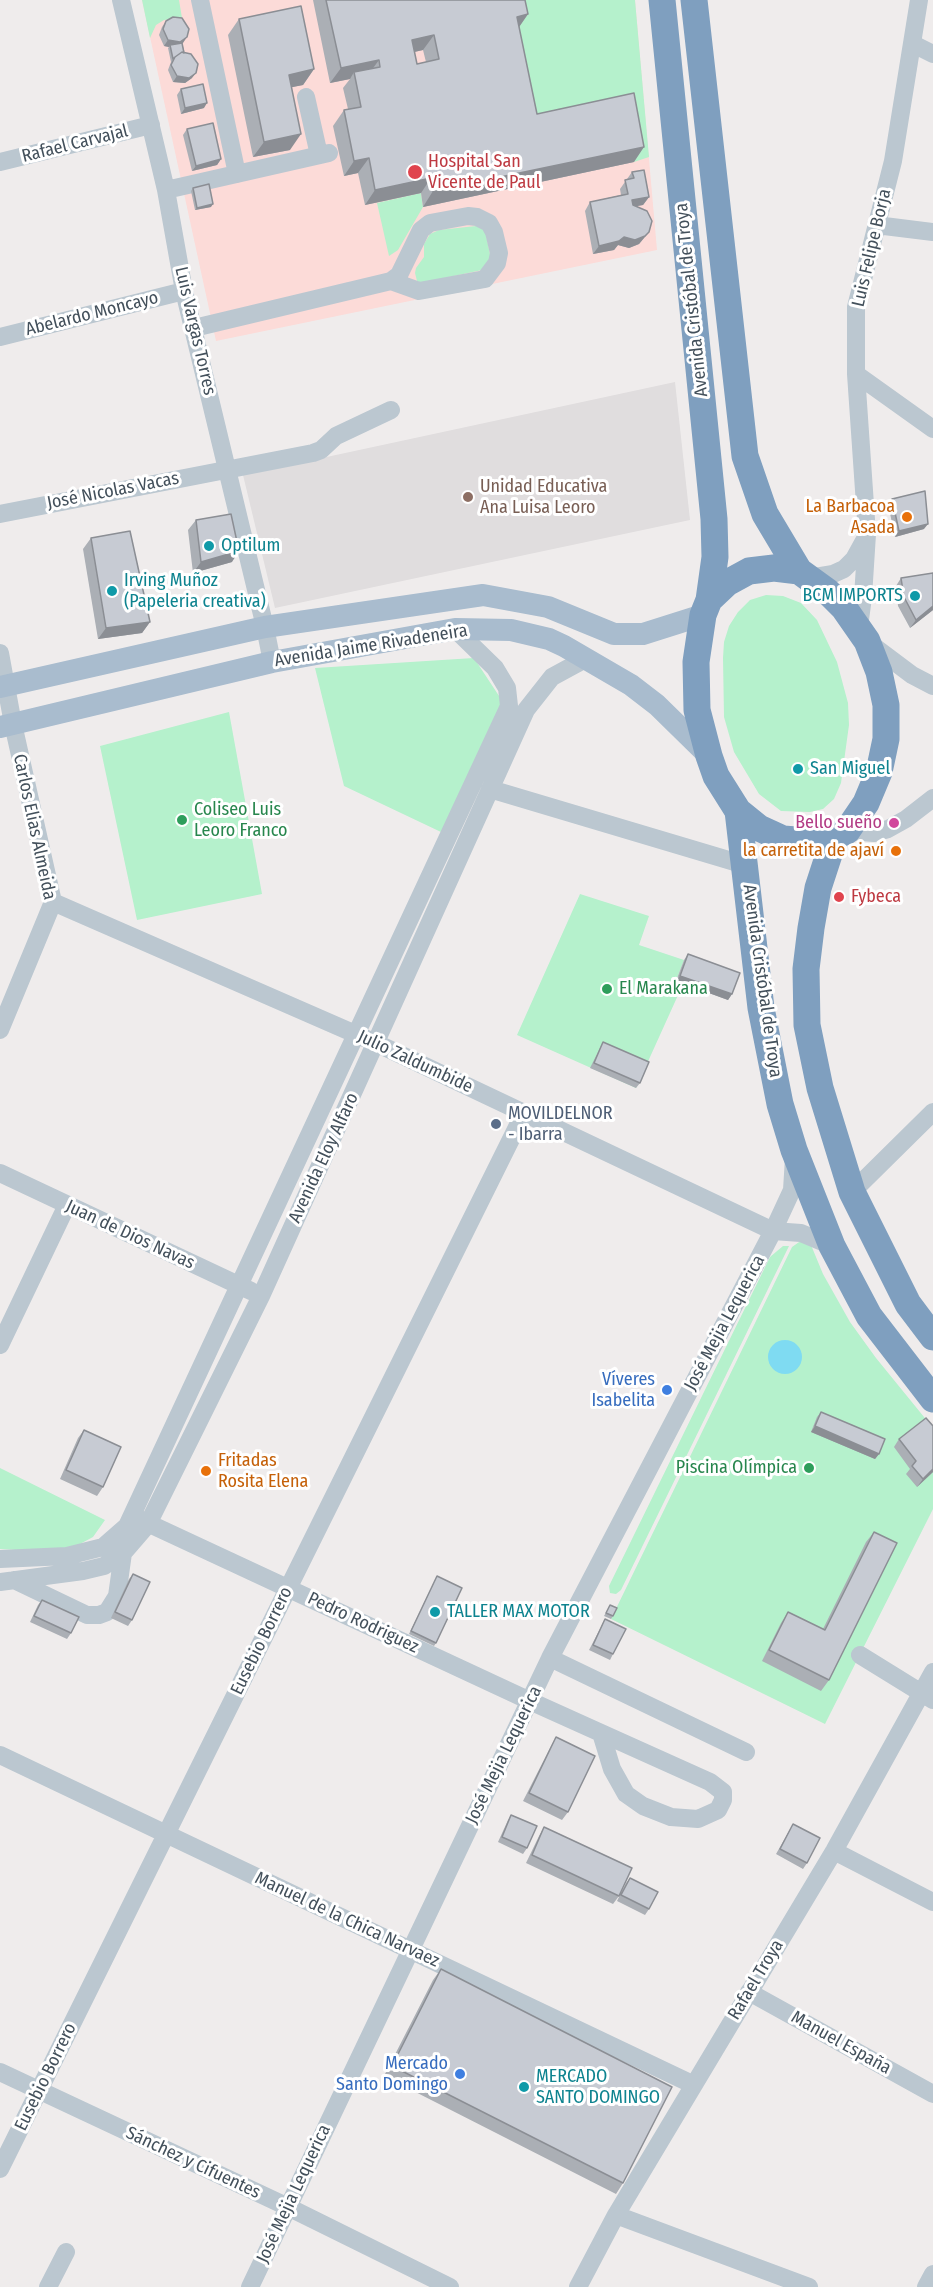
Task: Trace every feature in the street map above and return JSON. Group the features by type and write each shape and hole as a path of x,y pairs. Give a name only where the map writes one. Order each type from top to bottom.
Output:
{"highway":[{"name":"Avenida Cristóbal de Troya","path":"662,0 714,519 715,556 696,662 697,710 709,756 726,794 738,811 761,1008 780,1104 794,1150 832,1246 869,1316 933,1399"},
{"name":"Avenida Cristóbal de Troya","path":"694,0 745,456 765,514 804,574"},
{"path":"706,608 727,582 749,572 774,568 804,574 828,592 863,634 879,672 886,705 886,739 879,772 866,803 841,834 818,888 806,969 807,1024 820,1088 852,1192 908,1304 933,1337"},
{"path":"738,811 759,828 783,839 810,841 841,834"}],"main road":[{"name":"Avenida Jaime Rivadeneira","path":"3,687 266,627 483,595 548,607 614,634 643,634 706,608"},
{"name":"Avenida Jaime Rivadeneira","path":"6,725 272,662 455,629 511,630 549,639 587,658 631,685 657,705 709,756"}],"street":[{"name":"Luis Vargas Torres","path":"122,0 166,190 184,291 266,627 272,662"},
{"path":"202,0 237,174"},
{"name":"Luis Felipe Borja","path":"863,634 867,534 856,374 856,307 893,161 919,0"},
{"path":"913,44 933,54"},
{"path":"166,190 324,154 306,97"},
{"name":"Rafael Carvajal","path":"0,162 151,125"},
{"path":"194,328 391,281 399,275 421,230 430,223 468,216 477,217 489,223 494,232 499,253 492,272 485,279 419,291 391,281"},
{"path":"876,225 933,232"},
{"name":"Abelardo Moncayo","path":"0,337 184,291"},
{"path":"856,374 933,429"},
{"name":"José Nicolas Vacas","path":"0,514 313,453 321,450 336,436 391,410"},
{"path":"804,574 833,574 844,568 854,560 867,534"},
{"name":"Avenida Eloy Alfaro","path":"0,1559 67,1556 103,1547 127,1526 132,1516 509,706 507,688 495,668 455,629"},
{"path":"863,634 912,675 933,686"},
{"name":"Carlos Elias Almeida","path":"0,652 6,725 53,902 0,1030"},
{"name":"Avenida Eloy Alfaro","path":"7,1581 104,1566 123,1553 148,1524 261,1296 526,710 552,677 587,658"},
{"path":"490,789 745,865"},
{"path":"841,834 874,833 888,829 906,819 933,798"},
{"name":"Julio Zaldumbide","path":"53,902 376,1043 773,1231"},
{"path":"852,1192 933,1112"},
{"name":"Eusebio Borrero","path":"0,2169 524,1113"},
{"name":"José Mejia Lequerica","path":"250,2287 550,1658 773,1231 792,1190 794,1150"},
{"name":"Juan de Dios Navas","path":"0,1173 261,1296"},
{"path":"0,1345 67,1205"},
{"path":"773,1231 801,1233 832,1246"},
{"name":"Pedro Rodriguez","path":"132,1516 710,1782 723,1792 723,1800 718,1810 698,1819 671,1817 643,1806 626,1794 612,1769 601,1733"},
{"path":"7,1581 87,1615 99,1615 107,1611 117,1596 123,1553"},
{"path":"860,1655 927,1696"},
{"path":"550,1658 746,1752"},
{"name":"Rafael Troya","path":"578,2287 616,2215 927,1696 933,1672"},
{"name":"Manuel de la Chica Narvaez","path":"0,1755 410,1950 538,2018 694,2085"},
{"path":"834,1851 933,1902"},
{"name":"Manuel España","path":"749,1992 933,2094"},
{"name":"Sánchez y Cifuentes","path":"0,2072 288,2207 450,2287"},
{"path":"616,2215 809,2287"},
{"path":"48,2287 66,2252"},
{"path":"926,2287 933,2274"}],"shaded area":[{"name":"Hospital San Vicente de Paul","path":"142,0 635,0 657,250 216,341"},
{"name":"Unidad Educativa Ana Luisa Leoro","path":"675,382 690,520 275,608 243,475"}],"green space":[{"path":"142,0 179,0 183,24 172,19 164,20 156,25 150,38"},
{"path":"512,0 635,0 649,157 634,162 623,109 526,129"},
{"path":"421,193 423,207 398,250 389,256 377,203"},
{"path":"476,226 485,230 490,254 490,260 482,270 421,283 417,281 416,268 424,257 424,244 430,234 439,230"},
{"path":"766,595 783,596 801,603 817,620 837,662 848,703 849,725 841,783 834,799 823,809 810,812 781,811 759,794 734,752 724,717 723,658 724,642 729,626 750,600"},
{"path":"474,658 505,705 441,832 344,786 315,668"},
{"name":"Coliseo Luis Leoro Franco","path":"229,712 262,894 137,920 100,746"},
{"name":"El Marakana","path":"580,894 649,916 639,945 684,960 674,986 679,993 636,1088 517,1035"},
{"name":"Piscina Olímpica","path":"802,1240 811,1245 823,1274 850,1322 933,1428 933,1509 825,1724 611,1619 792,1247"},
{"path":"783,1246 789,1246 621,1590 616,1594 610,1593 609,1586 770,1257"},
{"path":"0,1468 105,1520 93,1537 78,1545 53,1552 0,1549"}],"water":[{"path":"785,1340 797,1345 802,1357 797,1369 785,1374 773,1369 768,1357 773,1345"}],"building":[{"path":"326,0 525,0 528,14 517,17 537,114 634,93 644,147 433,191 431,178 375,190 369,158 354,161 344,110 361,107 354,72 380,67 379,60 341,68","holes":["434,35 439,59 417,64 412,40"]},
{"path":"301,6 314,69 289,75 301,134 264,142 239,19"},
{"path":"173,17 182,18 189,29 187,37 180,42 168,40 163,29 166,21"},
{"path":"182,43 184,53 182,52 173,59 170,45"},
{"path":"182,52 191,54 198,64 196,73 189,78 177,76 171,65 175,57"},
{"path":"203,84 207,103 185,108 181,89"},
{"path":"213,123 221,159 196,166 187,129"},
{"path":"644,170 649,197 632,200 633,205 647,211 652,221 649,232 635,240 624,237 619,241 599,246 590,202 628,194 625,180 634,178 632,172"},
{"path":"209,184 213,204 197,208 193,188"},
{"name":"La Barbacoa Asada","path":"925,491 928,524 899,531 892,499"},
{"path":"231,514 239,551 201,562 196,520"},
{"name":"Irving Muñoz (Papeleria creativa)","path":"130,531 150,622 106,628 91,538"},
{"name":"BCM IMPORTS","path":"933,573 933,606 916,620 904,597 901,578"},
{"path":"688,954 740,973 732,994 680,976"},
{"path":"603,1042 649,1062 640,1083 594,1063"},
{"path":"821,1412 885,1439 879,1454 815,1426"},
{"path":"926,1418 933,1426 933,1469 923,1479 912,1466 916,1461 899,1439"},
{"path":"84,1430 121,1447 103,1487 66,1470"},
{"path":"874,1532 897,1543 829,1680 769,1650 788,1612 825,1630"},
{"path":"133,1574 150,1582 132,1620 115,1612"},
{"name":"TALLER MAX MOTOR","path":"437,1576 462,1588 436,1643 411,1631"},
{"path":"42,1600 79,1617 71,1633 34,1616"},
{"path":"610,1605 617,1608 613,1616 606,1613"},
{"path":"605,1619 626,1629 613,1654 593,1645"},
{"path":"556,1737 595,1756 568,1812 529,1793"},
{"path":"511,1815 537,1826 527,1848 502,1837"},
{"path":"793,1824 820,1838 807,1863 780,1849"},
{"path":"544,1827 632,1868 619,1896 532,1855"},
{"path":"630,1878 658,1892 649,1909 621,1895"},
{"name":"MERCADO SANTO DOMINGO","path":"441,1969 672,2087 623,2183 392,2066"}],"place":[{"name":"Hospital San Vicente de Paul","path":"415,172"},
{"name":"Unidad Educativa Ana Luisa Leoro","path":"468,497"},
{"name":"La Barbacoa Asada","path":"907,517"},
{"name":"Optilum","path":"209,546"},
{"name":"Irving Muñoz (Papeleria creativa)","path":"112,591"},
{"name":"BCM IMPORTS","path":"915,596"},
{"name":"San Miguel","path":"798,769"},
{"name":"Coliseo Luis Leoro Franco","path":"182,820"},
{"name":"Bello sueño","path":"894,823"},
{"name":"la carretita de ajaví","path":"896,851"},
{"name":"Fybeca","path":"839,897"},
{"name":"El Marakana","path":"607,989"},
{"name":"MOVILDELNOR - Ibarra","path":"496,1124"},
{"name":"Víveres Isabelita","path":"667,1390"},
{"name":"Piscina Olímpica","path":"809,1468"},
{"name":"Fritadas Rosita Elena","path":"206,1471"},
{"name":"TALLER MAX MOTOR","path":"435,1612"},
{"name":"Mercado Santo Domingo","path":"460,2074"},
{"name":"MERCADO SANTO DOMINGO","path":"524,2087"}]}
